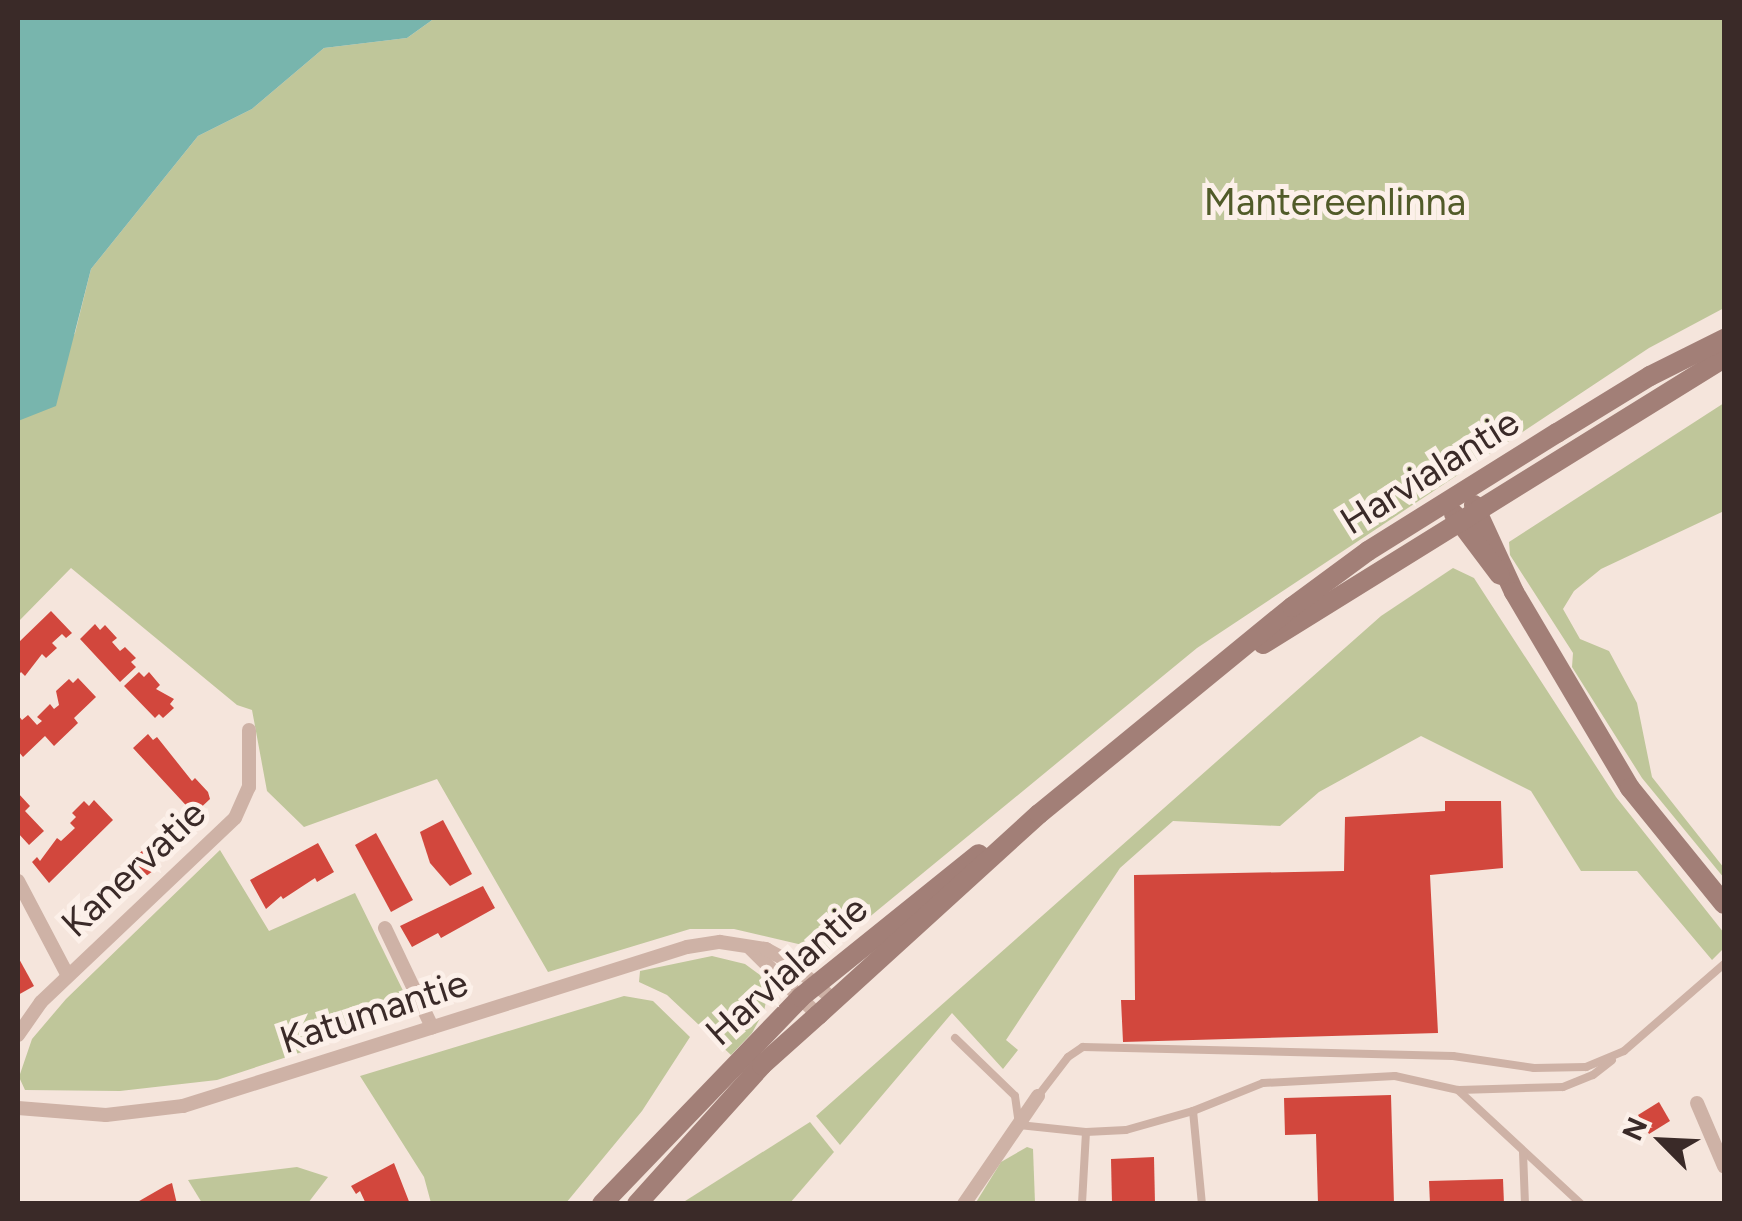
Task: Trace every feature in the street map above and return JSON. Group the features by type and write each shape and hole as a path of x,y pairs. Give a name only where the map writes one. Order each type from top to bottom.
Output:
{"main road":[{"name":"Harvialantie","path":"637,1204 762,1066 1040,814 1292,606 1368,551 1650,376 1724,339"},
{"name":"Harvialantie","path":"1190,691 1724,358"},
{"path":"1456,497 1479,513 1514,592 1630,788 1724,904"},
{"path":"1456,497 1459,524 1514,592"},
{"name":"Harvialantie","path":"602,1204 809,991 960,867 1040,814"}],"street":[{"name":"Kanervatie","path":"18,1035 26,1019 68,976 235,818 249,787 249,730"},
{"path":"18,881 68,976"},
{"path":"385,928 432,1027"},
{"name":"Katumantie","path":"18,1108 106,1114 182,1106 687,946 720,942 745,945 788,961 827,1008"},
{"name":"Katumantie","path":"809,991 827,1008"},
{"path":"964,1204 1038,1096"},
{"path":"1697,1103 1724,1166"}],"lane":[{"path":"955,1038 1015,1096 1019,1125 1086,1132 1126,1130 1193,1111 1263,1083 1290,1078 1395,1076 1458,1090 1563,1087 1593,1075 1724,964"},
{"path":"1038,1096 1068,1056 1083,1047 1453,1056 1534,1068 1586,1066 1624,1050"},
{"path":"1458,1090 1581,1204"},
{"path":"1193,1111 1202,1204"},
{"path":"1082,1204 1086,1132"},
{"path":"1523,1152 1525,1204"}],"green space":[{"name":"Mantereenlinna","path":"435,18 1724,18 1724,308 1649,348 1197,648 828,951 734,929 690,929 548,972 437,779 304,827 267,791 252,710 237,705 71,568 18,622 18,421 75,333 91,269 198,136 252,109 324,48 407,38"},
{"path":"1724,403 1724,511 1601,569 1574,591 1563,609 1580,639 1609,651 1637,703 1652,777 1724,868 1724,878 1642,778 1572,667 1573,653 1510,555 1509,542"},
{"path":"1453,568 1474,578 1616,797 1724,933 1724,948 1712,960 1637,871 1581,871 1531,791 1421,736 1319,792 1280,826 1173,821 1120,868 1006,1040 1018,1050 1003,1069 952,1013 840,1145 816,1116 1381,616"},
{"path":"220,850 269,931 355,893 415,1015 217,1080 120,1091 25,1090 19,1077 32,1039 66,999"},
{"path":"712,956 745,964 760,975 768,992 764,1011 752,1033 731,1055 667,995 639,982 640,971"},
{"path":"624,996 653,1001 690,1037 642,1111 566,1203 431,1203 424,1177 360,1076"},
{"path":"810,1122 834,1152 790,1203 682,1203"},
{"path":"1027,1147 1033,1149 1035,1203 975,1204 1001,1162"},
{"path":"297,1167 328,1177 308,1203 202,1203 188,1180"}],"water":[{"path":"18,18 435,18 407,38 324,48 252,109 198,136 91,269 56,406 18,421"}],"building":[{"path":"51,611 72,633 66,638 62,634 52,643 57,648 46,658 42,654 25,676 21,672 18,676 18,643"},
{"path":"95,624 100,630 105,625 117,638 112,642 120,651 125,647 136,658 131,662 136,667 120,682 80,639"},
{"path":"139,672 144,677 149,672 160,685 156,689 174,699 170,704 174,708 163,718 159,714 155,718 124,686"},
{"path":"78,678 96,697 74,718 78,723 54,746 45,736 23,757 18,751 18,715 22,720 28,715 37,725 42,721 37,717 50,704 54,709 59,705 56,691 69,679 73,683"},
{"path":"148,734 153,740 157,737 192,781 195,778 208,792 210,799 194,814 133,748"},
{"path":"18,793 30,806 25,811 44,831 29,845 18,833"},
{"path":"94,800 113,820 49,883 32,862 37,857 40,861 57,838 61,841 75,828 70,823 76,817 72,813 84,801 89,806"},
{"path":"1445,801 1501,801 1503,868 1430,875 1438,1033 1123,1042 1121,1000 1135,1000 1134,875 1344,871 1345,817 1445,811"},
{"path":"443,820 472,874 450,886 430,863 420,832"},
{"path":"169,826 181,839 175,845 178,849 165,861 161,857 150,868 153,871 127,890 116,878 118,873"},
{"path":"376,833 413,900 391,912 355,845"},
{"path":"318,843 334,872 317,882 315,878 283,899 281,896 266,909 250,880"},
{"path":"483,886 495,908 441,938 438,933 412,947 400,926"},
{"path":"18,957 34,986 18,995"},
{"path":"1391,1095 1394,1204 1318,1204 1316,1134 1285,1135 1284,1098"},
{"path":"1659,1102 1670,1121 1649,1134 1638,1115"},
{"path":"1154,1157 1155,1204 1112,1204 1111,1159"},
{"path":"394,1163 410,1204 366,1204 360,1191 356,1194 351,1186"},
{"path":"1503,1179 1504,1204 1430,1204 1429,1181"},
{"path":"172,1183 177,1204 134,1204 167,1185"}]}
